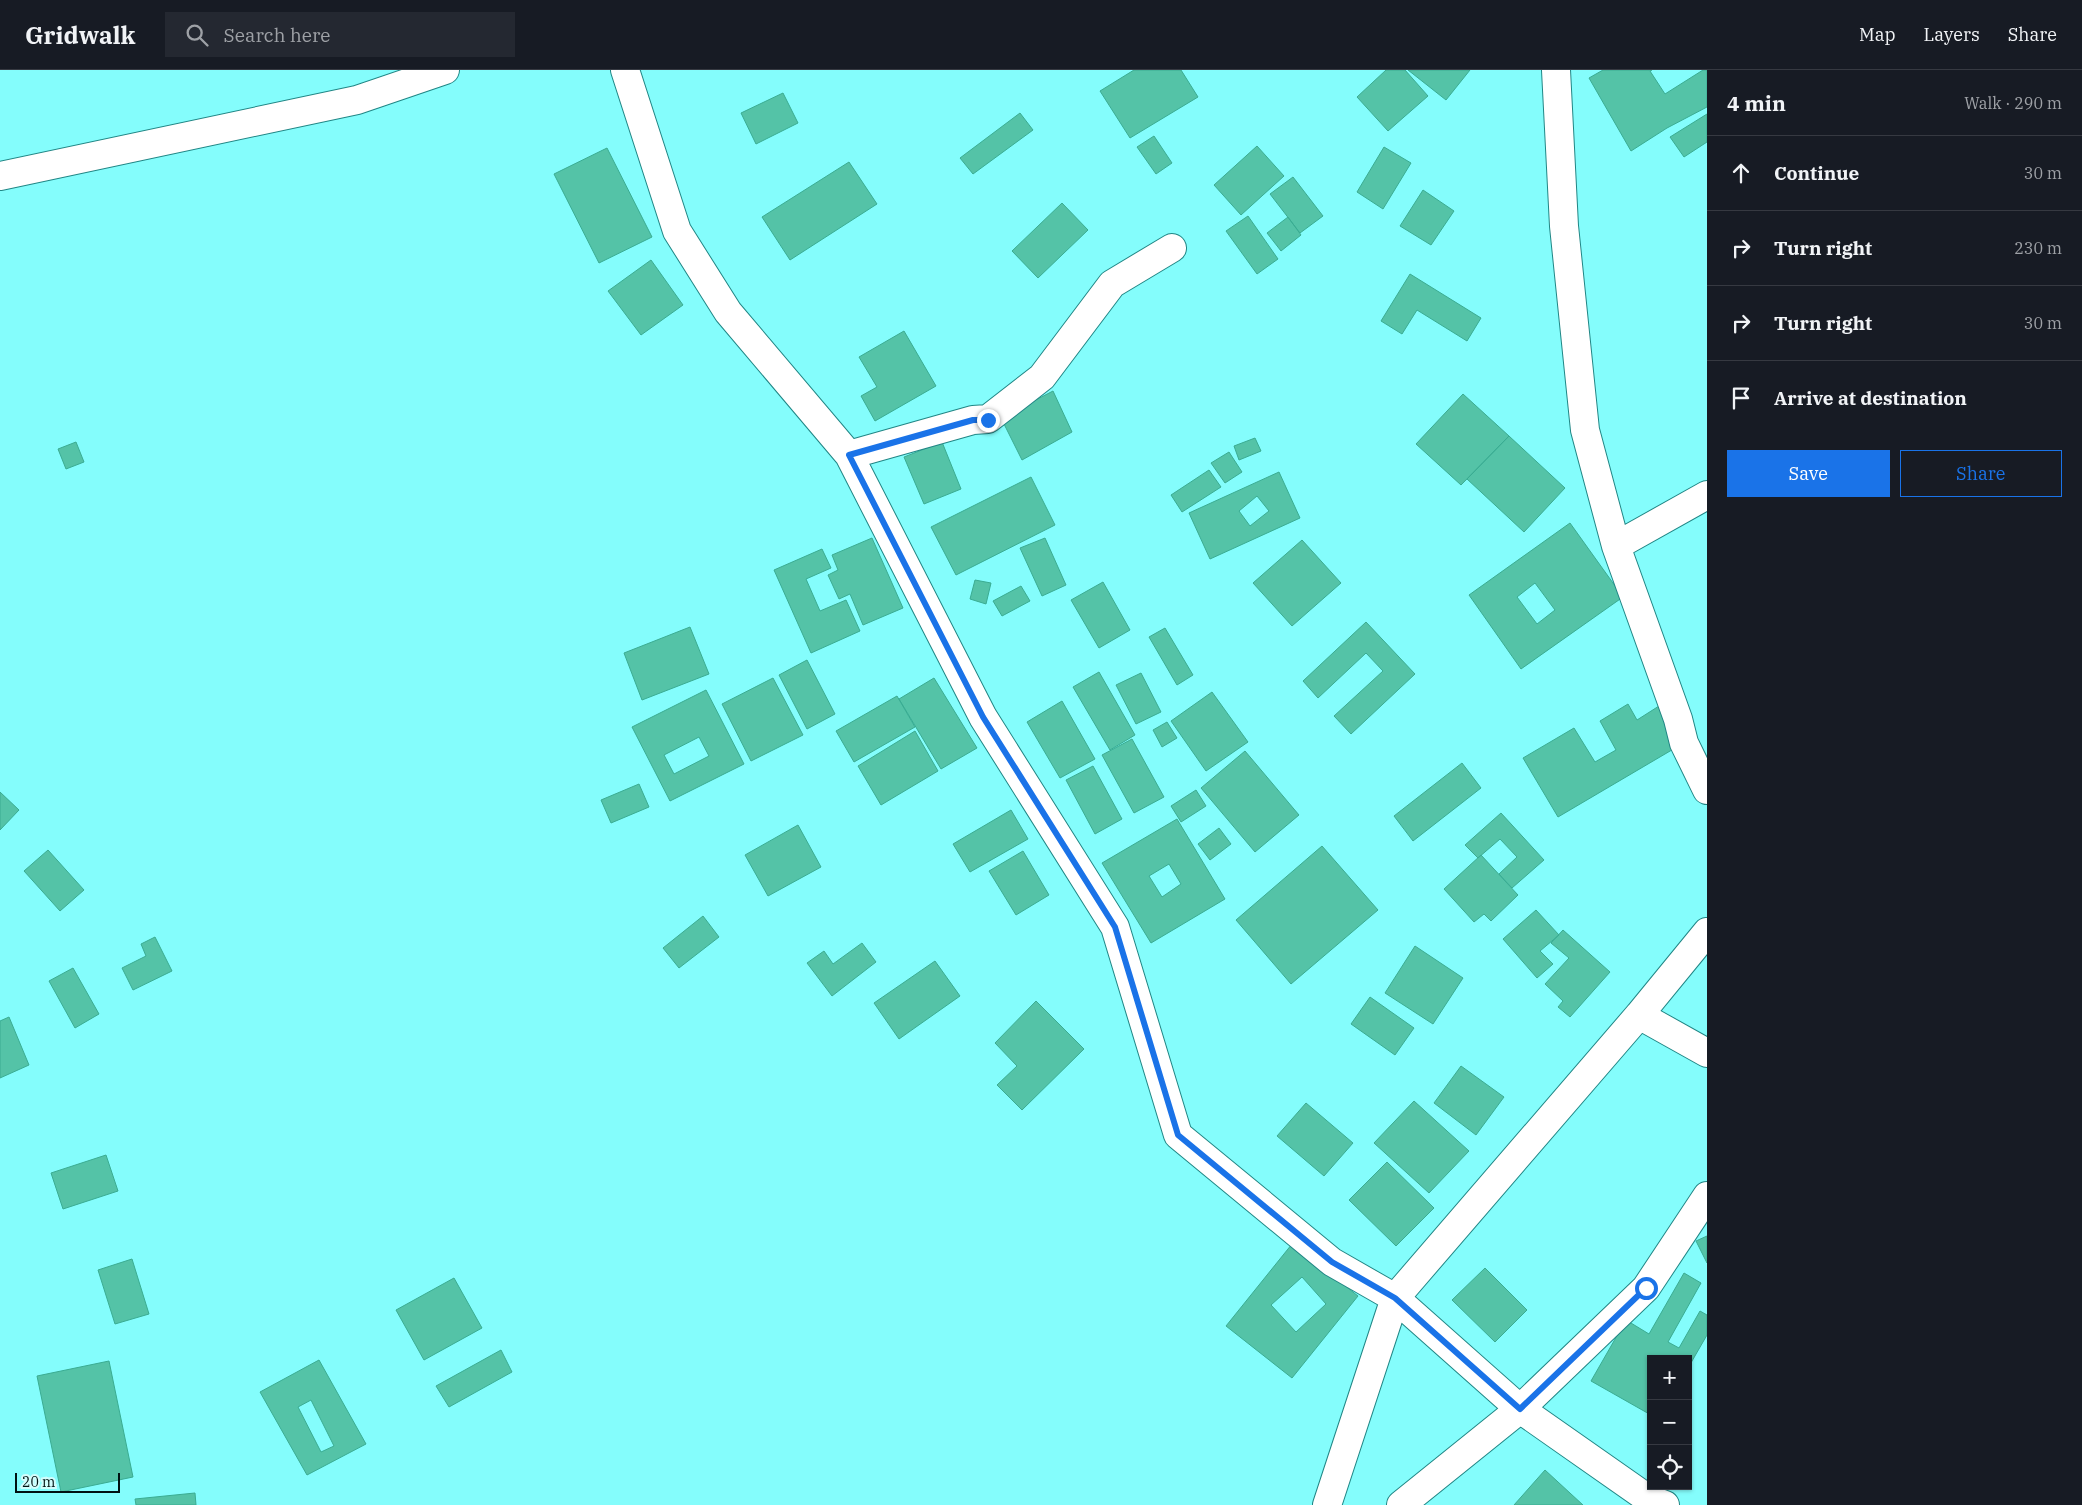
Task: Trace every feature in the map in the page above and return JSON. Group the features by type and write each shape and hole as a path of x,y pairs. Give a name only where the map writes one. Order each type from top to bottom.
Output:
{"street":[{"path":"0,176 356,100 445,70"},
{"path":"625,70 677,231 728,312 849,455 983,717 1115,927 1178,1135 1332,1262 1395,1298 1520,1409 1648,1498 1665,1505"},
{"path":"1556,70 1564,226 1585,430 1616,546 1678,719 1684,743 1707,790"},
{"path":"849,455 973,420 988,420 1042,377 1112,284 1172,248"},
{"path":"1616,546 1707,495"},
{"path":"1327,1505 1395,1298 1639,1015 1707,932"},
{"path":"1639,1015 1707,1054"},
{"path":"1401,1505 1520,1409 1646,1288 1707,1196"}],"building":[{"path":"1134,70 1181,70 1198,97 1130,138 1100,91"},
{"path":"1386,70 1405,70 1428,96 1388,131 1357,97"},
{"path":"1408,70 1470,70 1446,100"},
{"path":"1603,70 1652,70 1650,71 1665,94 1703,70 1707,70 1707,107 1667,128 1631,151 1589,78"},
{"path":"783,93 798,123 756,144 741,113"},
{"path":"1020,113 1033,130 973,174 960,158"},
{"path":"1707,114 1707,142 1684,157 1670,137"},
{"path":"1154,136 1172,163 1156,174 1137,147"},
{"path":"1257,146 1284,176 1241,215 1214,185"},
{"path":"1384,147 1411,163 1383,209 1357,192"},
{"path":"607,148 652,237 599,263 554,174"},
{"path":"849,162 877,204 790,260 762,217"},
{"path":"1293,177 1323,216 1300,233 1270,194"},
{"path":"1423,190 1454,211 1431,245 1400,226"},
{"path":"1062,203 1088,230 1038,278 1012,251"},
{"path":"1248,216 1278,259 1257,274 1226,231"},
{"path":"1288,217 1301,235 1281,251 1267,233"},
{"path":"651,260 683,305 641,335 608,291"},
{"path":"1410,274 1481,318 1467,341 1417,310 1402,334 1381,321"},
{"path":"904,331 936,386 875,421 861,396 877,387 859,357"},
{"path":"1053,391 1072,432 1022,460 1001,418"},
{"path":"1463,394 1509,436 1461,485 1416,444"},
{"path":"1509,436 1565,488 1524,532 1467,479"},
{"path":"1255,438 1261,451 1239,460 1234,446"},
{"path":"76,442 84,462 66,469 58,449"},
{"path":"942,442 961,489 924,504 904,457"},
{"path":"1229,452 1242,472 1225,483 1211,463"},
{"path":"1209,470 1221,487 1182,512 1171,495"},
{"path":"1279,472 1300,518 1210,559 1189,513","holes":["1257,496 1269,511 1250,526 1239,511"]},
{"path":"1031,477 1055,525 956,575 931,527"},
{"path":"1570,523 1623,597 1521,669 1469,595","holes":["1535,583 1555,610 1537,624 1517,597"]},
{"path":"872,538 903,608 863,625 850,594 839,599 828,575 838,570 832,555"},
{"path":"1045,538 1066,585 1042,596 1020,548"},
{"path":"1302,540 1341,583 1292,626 1253,583"},
{"path":"822,549 831,568 806,579 820,611 846,600 860,631 811,653 774,570"},
{"path":"975,580 991,583 986,604 970,599"},
{"path":"1103,582 1130,630 1099,648 1071,600"},
{"path":"1021,586 1030,601 1002,616 993,601"},
{"path":"1366,622 1415,674 1351,734 1334,716 1383,671 1366,653 1318,698 1303,681"},
{"path":"690,627 709,674 642,700 624,653"},
{"path":"1165,628 1193,675 1177,685 1149,637"},
{"path":"807,660 835,714 807,729 779,675"},
{"path":"1099,672 1135,735 1110,750 1073,687"},
{"path":"1141,673 1161,712 1136,724 1116,685"},
{"path":"773,678 803,735 751,761 722,704"},
{"path":"934,678 977,748 941,769 899,699"},
{"path":"706,690 744,764 670,801 632,727","holes":["699,737 709,756 674,774 664,755"]},
{"path":"1212,692 1248,742 1206,771 1171,721"},
{"path":"897,696 915,727 854,762 836,731"},
{"path":"1062,701 1095,759 1060,778 1027,722"},
{"path":"1628,704 1637,720 1659,706 1682,744 1558,817 1523,758 1574,728 1595,762 1616,750 1600,721"},
{"path":"1167,722 1177,738 1162,747 1153,730"},
{"path":"915,731 938,771 881,805 858,766"},
{"path":"1132,739 1164,797 1134,813 1102,755"},
{"path":"1245,751 1299,815 1255,852 1201,788"},
{"path":"1462,763 1481,788 1413,841 1394,816"},
{"path":"1093,766 1122,819 1095,834 1066,780"},
{"path":"639,784 649,807 611,823 601,800"},
{"path":"1196,790 1206,806 1181,822 1171,806"},
{"path":"0,792 19,810 0,830"},
{"path":"1011,810 1028,839 970,872 953,844"},
{"path":"1501,813 1544,860 1512,888 1499,874 1517,857 1500,839 1478,858 1465,845"},
{"path":"1177,819 1225,899 1151,943 1102,863","holes":["1169,864 1181,884 1162,897 1149,876"]},
{"path":"798,825 821,867 768,896 745,855"},
{"path":"1219,828 1231,844 1210,860 1198,844"},
{"path":"1322,846 1378,910 1291,984 1236,920"},
{"path":"48,850 84,890 60,911 24,871"},
{"path":"1023,851 1049,895 1016,915 989,871"},
{"path":"1481,855 1518,895 1491,921 1484,914 1474,922 1444,889"},
{"path":"1536,910 1559,935 1540,951 1553,964 1537,978 1503,939"},
{"path":"703,916 719,937 679,968 663,948"},
{"path":"1563,930 1610,972 1570,1017 1558,1007 1563,1001 1545,984 1569,958 1551,943"},
{"path":"155,937 172,971 133,990 122,968 146,956 141,944"},
{"path":"862,943 876,962 832,996 807,963 824,951 833,964"},
{"path":"1415,946 1463,978 1433,1024 1385,993"},
{"path":"935,961 960,996 899,1039 874,1003"},
{"path":"73,968 99,1014 75,1028 49,981"},
{"path":"1370,997 1414,1028 1395,1055 1351,1024"},
{"path":"1036,1001 1084,1049 1022,1110 997,1085 1017,1066 995,1043"},
{"path":"9,1017 29,1065 0,1078 0,1021"},
{"path":"1461,1066 1504,1097 1476,1135 1434,1103"},
{"path":"1414,1101 1469,1151 1429,1193 1374,1143"},
{"path":"1306,1103 1353,1143 1324,1176 1277,1136"},
{"path":"106,1155 118,1191 63,1209 51,1173"},
{"path":"1387,1162 1434,1208 1396,1246 1349,1200"},
{"path":"1707,1236 1707,1263 1696,1241"},
{"path":"1292,1244 1358,1296 1292,1378 1226,1326","holes":["1302,1277 1326,1304 1296,1332 1271,1305"]},
{"path":"132,1259 149,1314 115,1324 98,1270"},
{"path":"1485,1268 1527,1310 1495,1342 1452,1300"},
{"path":"1684,1273 1701,1283 1668,1342 1679,1348 1700,1311 1707,1315 1707,1335 1692,1361 1692,1355 1647,1355 1647,1413 1591,1381 1626,1320 1649,1334"},
{"path":"454,1278 482,1328 424,1360 396,1310"},
{"path":"501,1350 512,1372 449,1407 436,1386"},
{"path":"319,1360 366,1444 307,1475 260,1392","holes":["311,1400 334,1446 321,1452 298,1407"]},
{"path":"109,1361 133,1477 61,1492 37,1376"},
{"path":"1545,1470 1583,1505 1514,1505"},
{"path":"195,1493 196,1505 136,1505 135,1499"}],"route":[{"path":"988,420 973,420 849,455 983,717 1115,927 1178,1135 1332,1262 1395,1298 1520,1409 1646,1288"}]}
